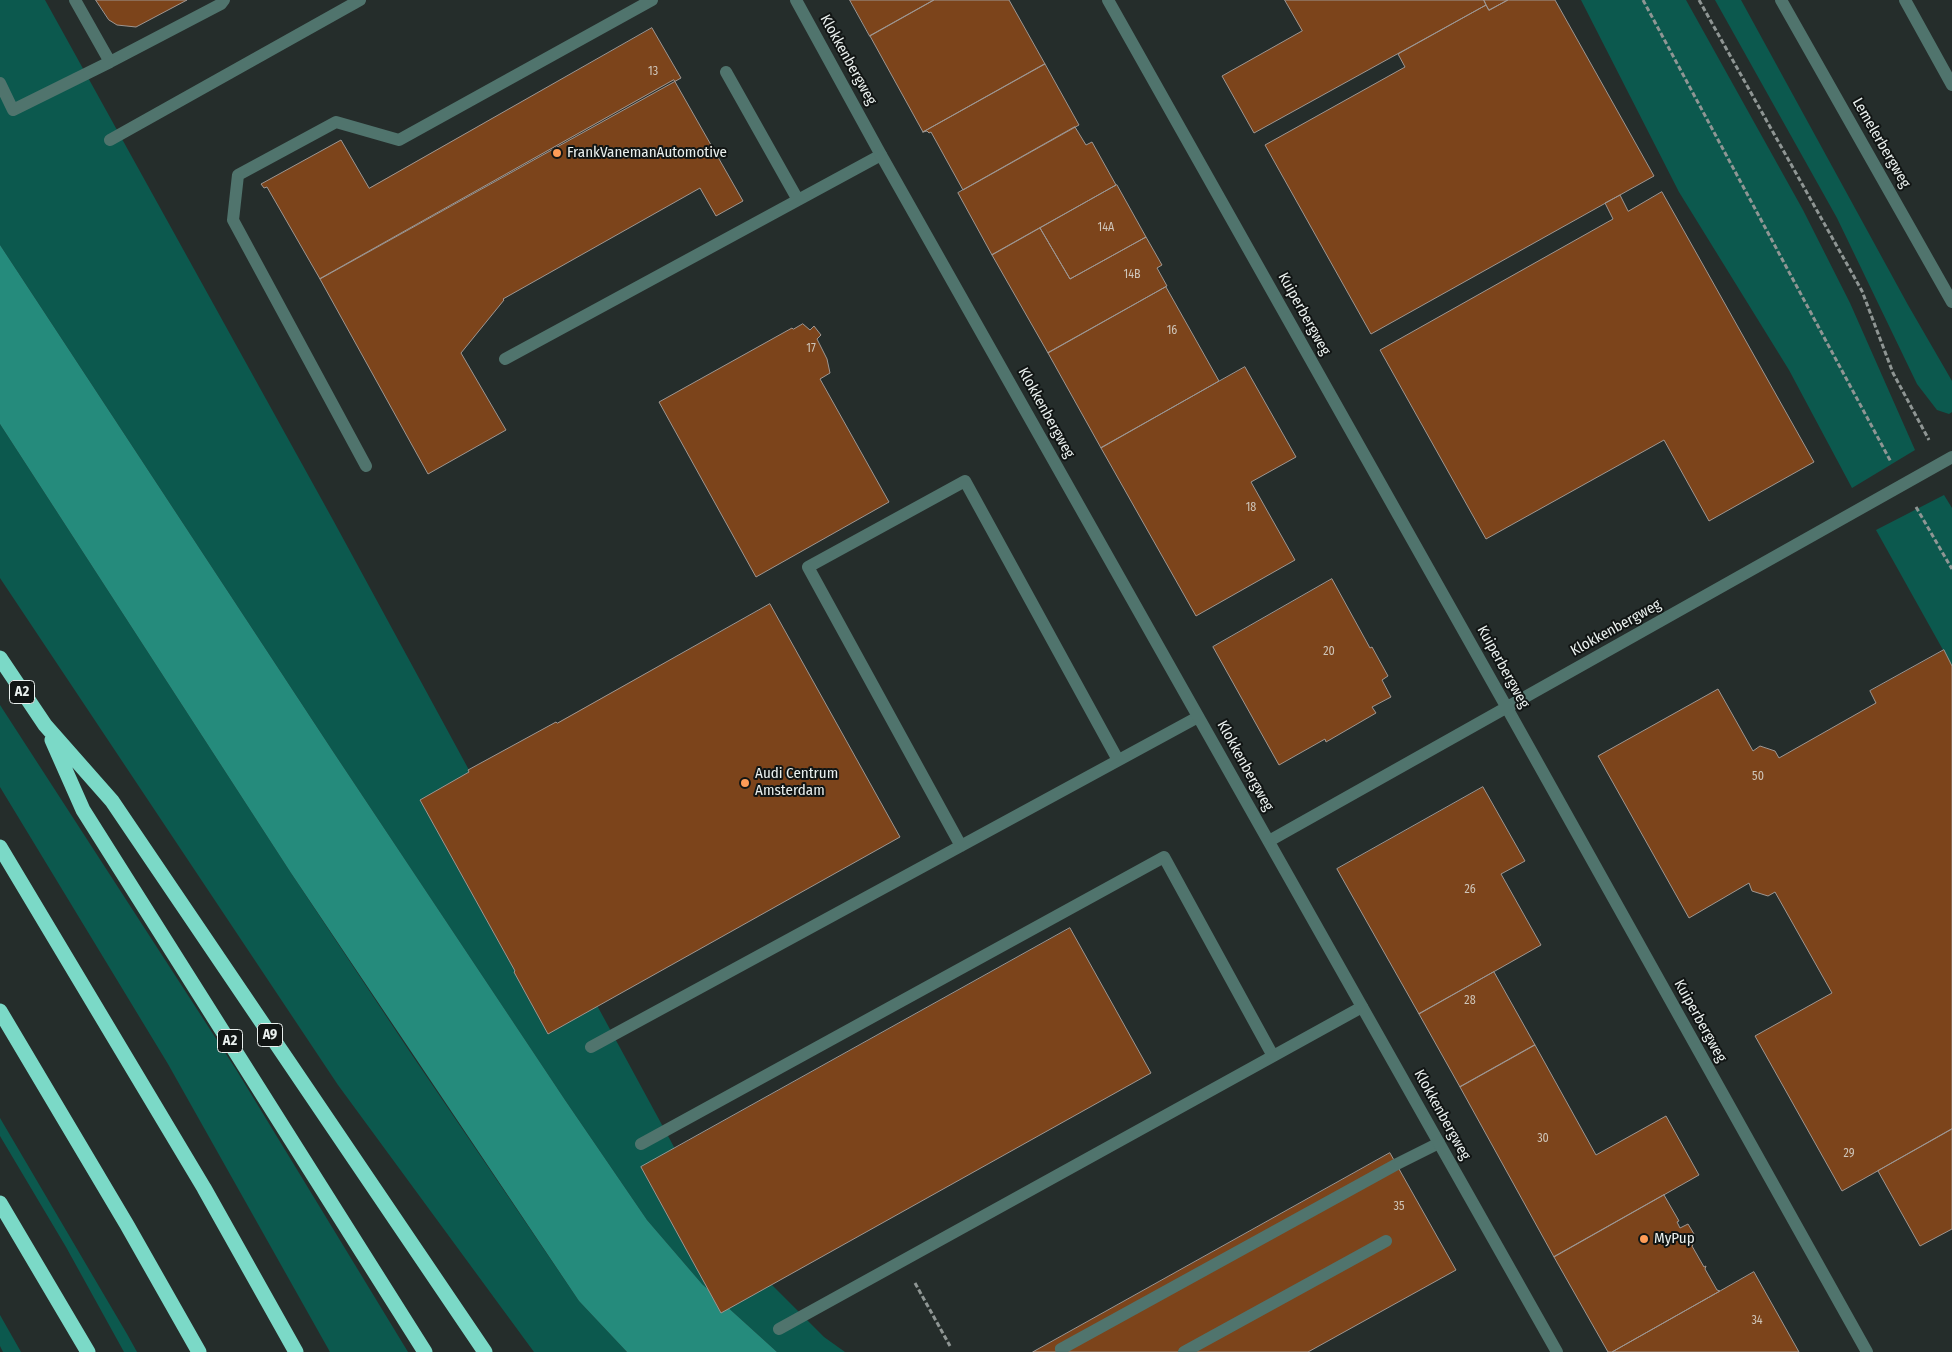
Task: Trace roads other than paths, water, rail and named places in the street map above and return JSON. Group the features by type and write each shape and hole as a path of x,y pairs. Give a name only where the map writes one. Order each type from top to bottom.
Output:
{"highway":[{"name":"A2","path":"0,658 45,725 83,810 425,1352"},
{"name":"A9","path":"45,725 112,801 486,1352"},
{"path":"0,847 204,1188 296,1352"},
{"path":"0,1011 128,1225 199,1352"},
{"path":"0,1204 88,1352"}],"street":[{"path":"75,0 110,62"},
{"path":"0,83 13,110 110,62 221,4 224,0"},
{"path":"110,140 360,0"},
{"path":"366,466 233,220 238,175 336,122 399,140 652,0"},
{"name":"Klokkenbergweg","path":"796,0 881,155 1557,1352"},
{"name":"Kuiperbergweg","path":"1108,0 1867,1352"},
{"name":"Lemelerbergweg","path":"1781,0 1952,302"},
{"path":"1905,0 1952,85"},
{"path":"726,72 798,200"},
{"path":"505,359 881,155"},
{"name":"Klokkenbergweg","path":"1269,841 1947,460"},
{"path":"961,846 808,567 965,481 1118,760"},
{"path":"591,1047 1198,716"},
{"path":"641,1144 1164,858 1273,1056"},
{"path":"779,1329 1362,1006"},
{"path":"1062,1352 1061,1349 1396,1164 1439,1143"},
{"path":"1184,1352 1386,1242"}],"place":[{"name":"FrankVanemanAutomotive","path":"557,153"},
{"name":"Audi Centrum Amsterdam","path":"745,783"},
{"name":"MyPup","path":"1644,1239"}]}
